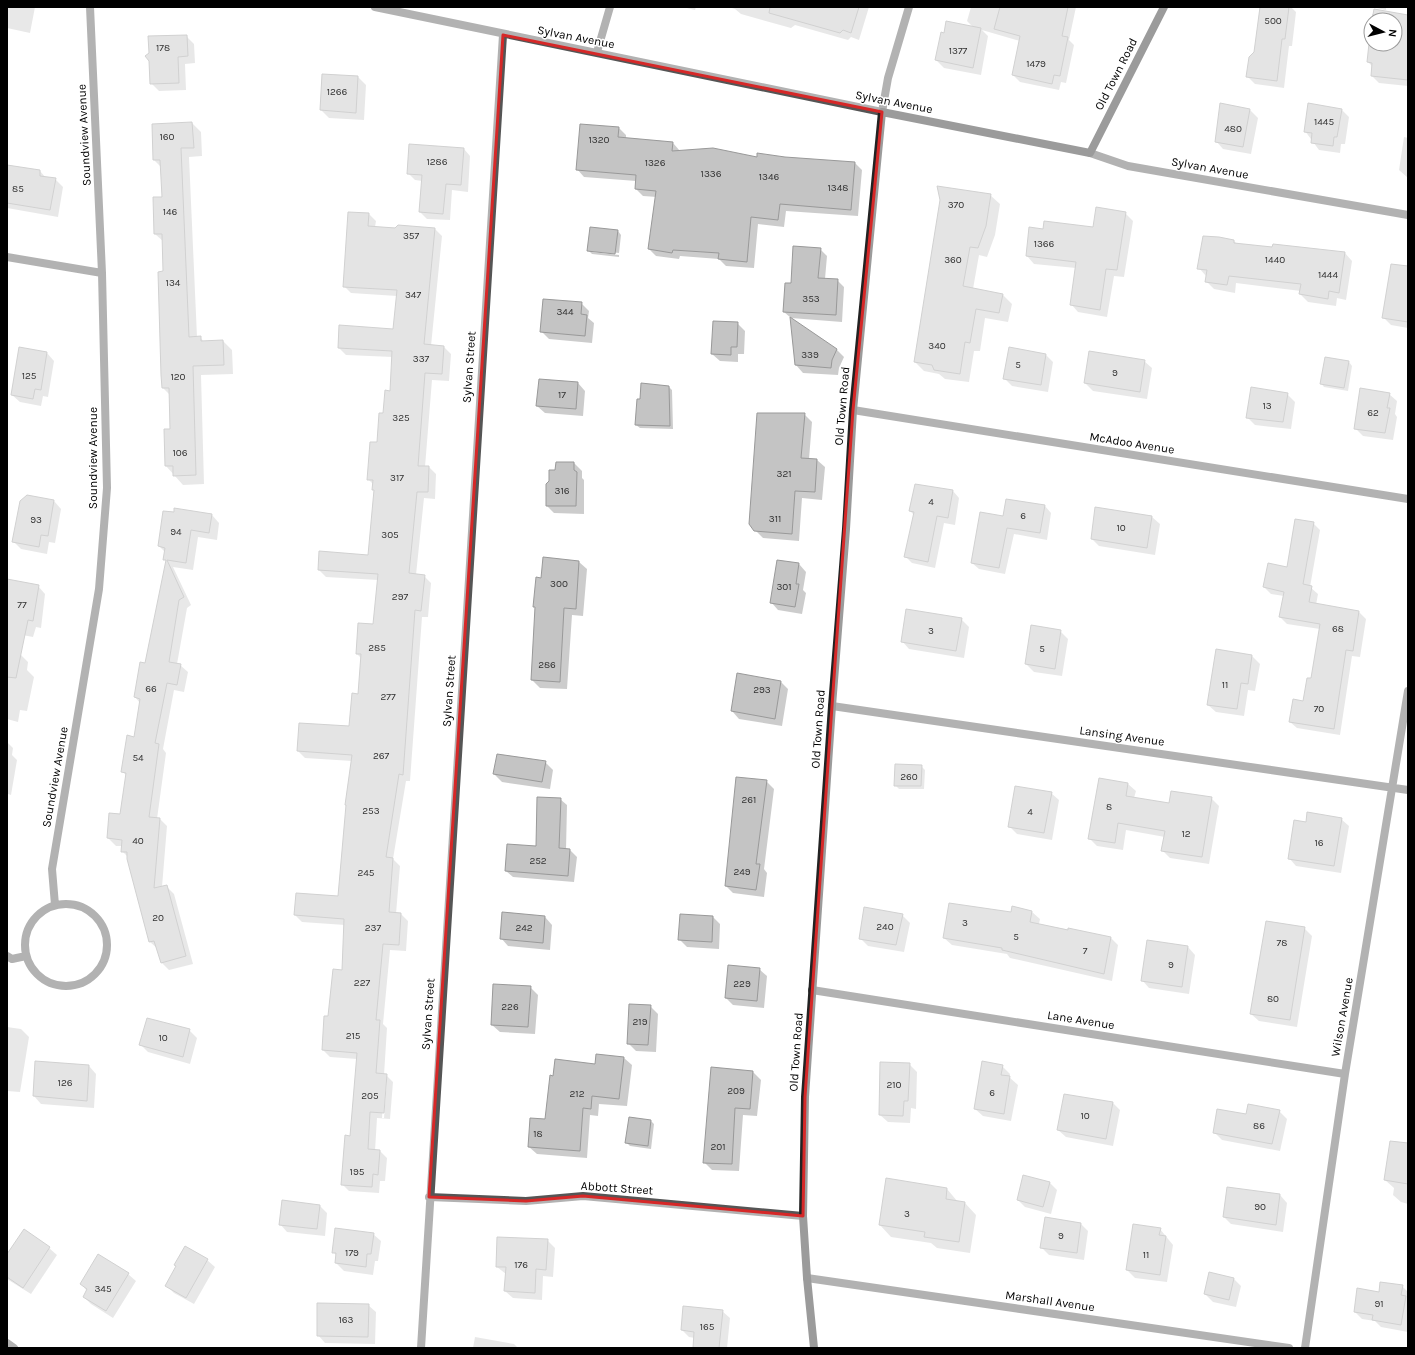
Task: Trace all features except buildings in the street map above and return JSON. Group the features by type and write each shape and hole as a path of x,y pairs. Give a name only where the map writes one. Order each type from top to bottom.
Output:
{"main road":[{"name":"Old Town Road","path":"1090,153 1164,7"},
{"name":"Sylvan Avenue","path":"882,112 1090,153"},
{"name":"Old Town Road","path":"814,1348 807,1278 804,1216 805,1098 832,706 846,529 853,410 882,112"}],"street":[{"name":"Soundview Avenue","path":"55,905 52,869 99,589 107,488 102,273 90,7"},
{"name":"Sylvan Avenue","path":"375,7 503,35 597,52 882,112"},
{"path":"597,52 610,7"},
{"path":"882,112 888,78 909,7"},
{"name":"Sylvan Street","path":"420,1348 503,35"},
{"name":"Sylvan Avenue","path":"1090,153 1128,166 1408,215"},
{"path":"7,257 102,273"},
{"name":"McAdoo Avenue","path":"853,410 1408,499"},
{"name":"Wilson Avenue","path":"1305,1348 1345,1074 1408,691"},
{"name":"Lansing Avenue","path":"832,706 1408,790"},
{"path":"69,904 81,907 92,913 101,924 106,936 107,950 103,963 96,974 86,981 74,985 62,986 50,983 40,976 32,967 26,956 25,943 28,930 34,920 43,911 55,905 69,904"},
{"path":"7,956 12,959 26,956"},
{"name":"Lane Avenue","path":"812,990 1345,1074"},
{"name":"Abbott Street","path":"429,1197 526,1201 583,1196 804,1216"},
{"name":"Marshall Avenue","path":"807,1278 1289,1348"},
{"path":"7,1344 14,1348"}],"highlighted area":[{"path":"503,35 882,112 853,410 805,1097 803,1216 583,1196 526,1201 429,1197"}]}
